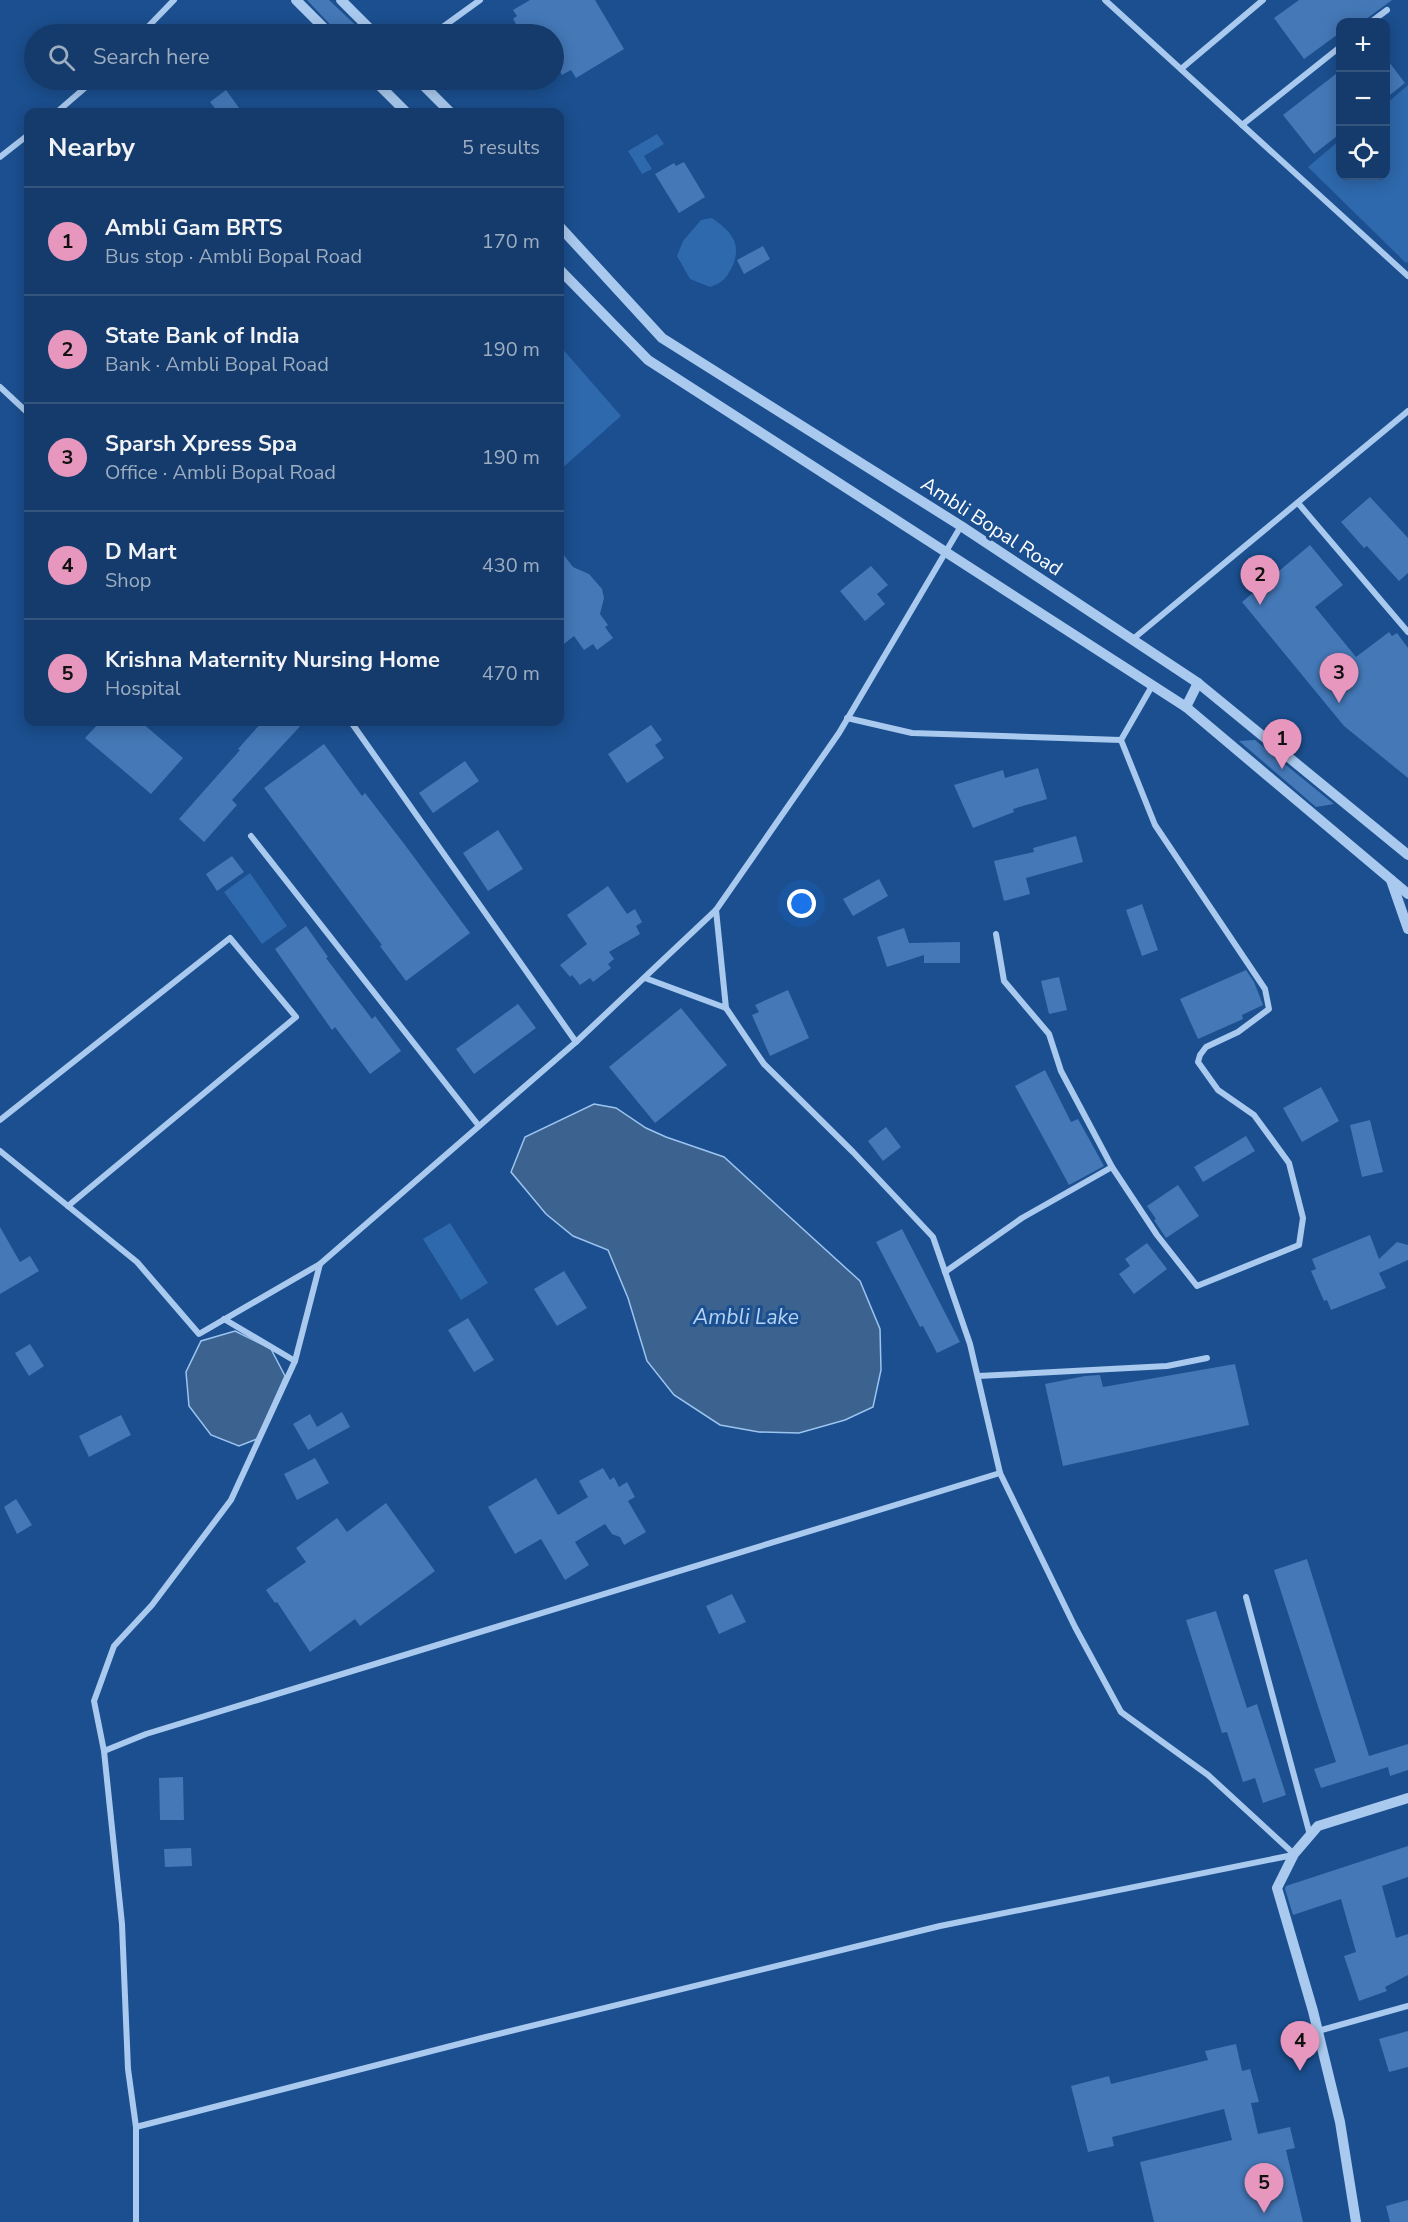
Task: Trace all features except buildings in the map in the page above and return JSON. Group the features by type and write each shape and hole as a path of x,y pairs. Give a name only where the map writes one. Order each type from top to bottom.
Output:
{"street":[{"path":"151,24 174,0"},
{"path":"296,0 320,24"},
{"path":"341,0 365,24"},
{"path":"447,24 480,0"},
{"path":"1105,0 1408,276"},
{"path":"1180,69 1263,0"},
{"path":"1377,18 1388,10"},
{"path":"1242,125 1336,51"},
{"path":"62,108 82,90"},
{"path":"384,90 402,108"},
{"path":"428,90 446,108"},
{"path":"0,157 24,138"},
{"name":"Ambli Bopal Road","path":"564,231 662,338 961,526 1198,683 1408,855"},
{"path":"564,274 648,360 1186,707 1408,894"},
{"path":"0,387 24,409"},
{"path":"1133,639 1408,411"},
{"path":"1298,503 1408,632"},
{"path":"0,1151 137,1262 199,1334 320,1264 576,1042 716,910 847,718 961,526"},
{"path":"1186,707 1198,683"},
{"path":"1121,740 1152,686"},
{"path":"847,718 912,733 1121,740"},
{"path":"354,726 576,1042"},
{"path":"996,934 1004,981 1049,1034 1061,1071 1113,1167 1157,1235 1197,1286 1299,1245 1303,1218 1289,1163 1254,1115 1218,1090 1198,1062 1206,1047 1238,1032 1269,1009 1265,989 1155,825 1121,740"},
{"path":"251,836 479,1126"},
{"path":"1389,877 1408,929"},
{"path":"716,910 726,1008 764,1064 853,1152 933,1237 970,1344 1000,1473 1075,1627 1121,1712 1208,1775 1294,1854"},
{"path":"0,1120 230,938 296,1017 68,1206"},
{"path":"645,978 726,1008"},
{"path":"945,1272 1022,1218 1113,1167"},
{"path":"136,2222 136,2127 128,2069 122,1924 104,1751 94,1701 114,1647 152,1605 231,1500 295,1360 320,1264"},
{"path":"224,1319 295,1360"},
{"path":"978,1376 1167,1366 1207,1358"},
{"path":"104,1751 191,1719 1000,1473"},
{"path":"1246,1597 1310,1835"},
{"path":"1356,2222 1340,2122 1318,2031 1277,1888 1294,1854 1318,1826 1408,1798"},
{"path":"136,2127 486,2037 940,1926 1294,1854"},
{"path":"1318,2031 1408,2006"}],"shaded area":[{"path":"1408,85 1408,262 1406,263 1308,167 1336,143 1336,180 1390,180 1390,101"},
{"path":"657,134 664,144 644,156 652,169 642,174 628,151"},
{"path":"712,218 733,238 736,250 733,265 727,276 710,287 690,279 677,256 683,241 701,220"},
{"path":"564,351 621,416 564,466"},
{"path":"250,873 287,926 262,944 224,892"},
{"path":"450,1223 488,1283 461,1300 423,1239"}],"water":[{"name":"Ambli Lake","path":"594,1104 616,1108 646,1128 724,1157 860,1281 880,1329 881,1370 873,1407 845,1420 799,1433 759,1432 720,1425 674,1395 647,1361 628,1298 608,1250 573,1236 546,1214 511,1172 525,1137"},
{"path":"235,1331 271,1349 285,1376 257,1439 239,1446 211,1435 189,1406 186,1372 201,1341"}],"place":[{"name":"State Bank of India","path":"1260,605"},
{"name":"Sparsh Xpress Spa","path":"1339,703"},
{"name":"Ambli Gam BRTS","path":"1282,769"},
{"name":"D Mart","path":"1300,2071"},
{"name":"Krishna Maternity Nursing Home","path":"1264,2213"}]}
